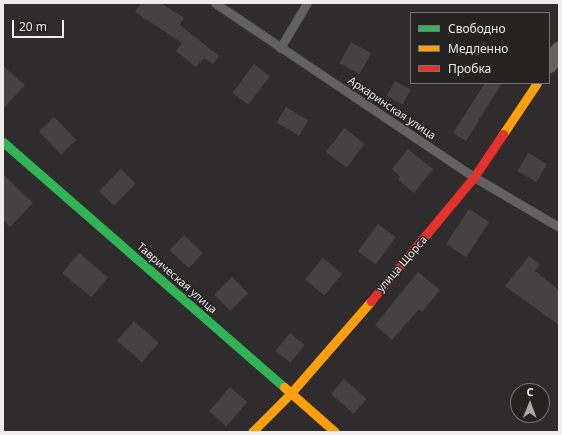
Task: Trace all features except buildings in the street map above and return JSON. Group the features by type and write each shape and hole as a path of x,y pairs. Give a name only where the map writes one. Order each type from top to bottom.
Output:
{"street":[{"path":"550,63 559,50"},
{"name":"улица Щорса","path":"252,432 291,392 419,246 474,176 535,84"},
{"name":"Таврическая улица","path":"3,142 335,432"}],"lane":[{"name":"Архаринская улица","path":"215,3 280,48 474,176 559,227"},
{"path":"280,48 307,3"}],"traffic: fast":[{"path":"3,142 284,387"}],"traffic: slow":[{"path":"503,134 536,84"},
{"path":"252,432 291,393 371,301"},
{"path":"284,387 335,432"}],"traffic: jam":[{"path":"371,301 474,177 503,134"}]}
